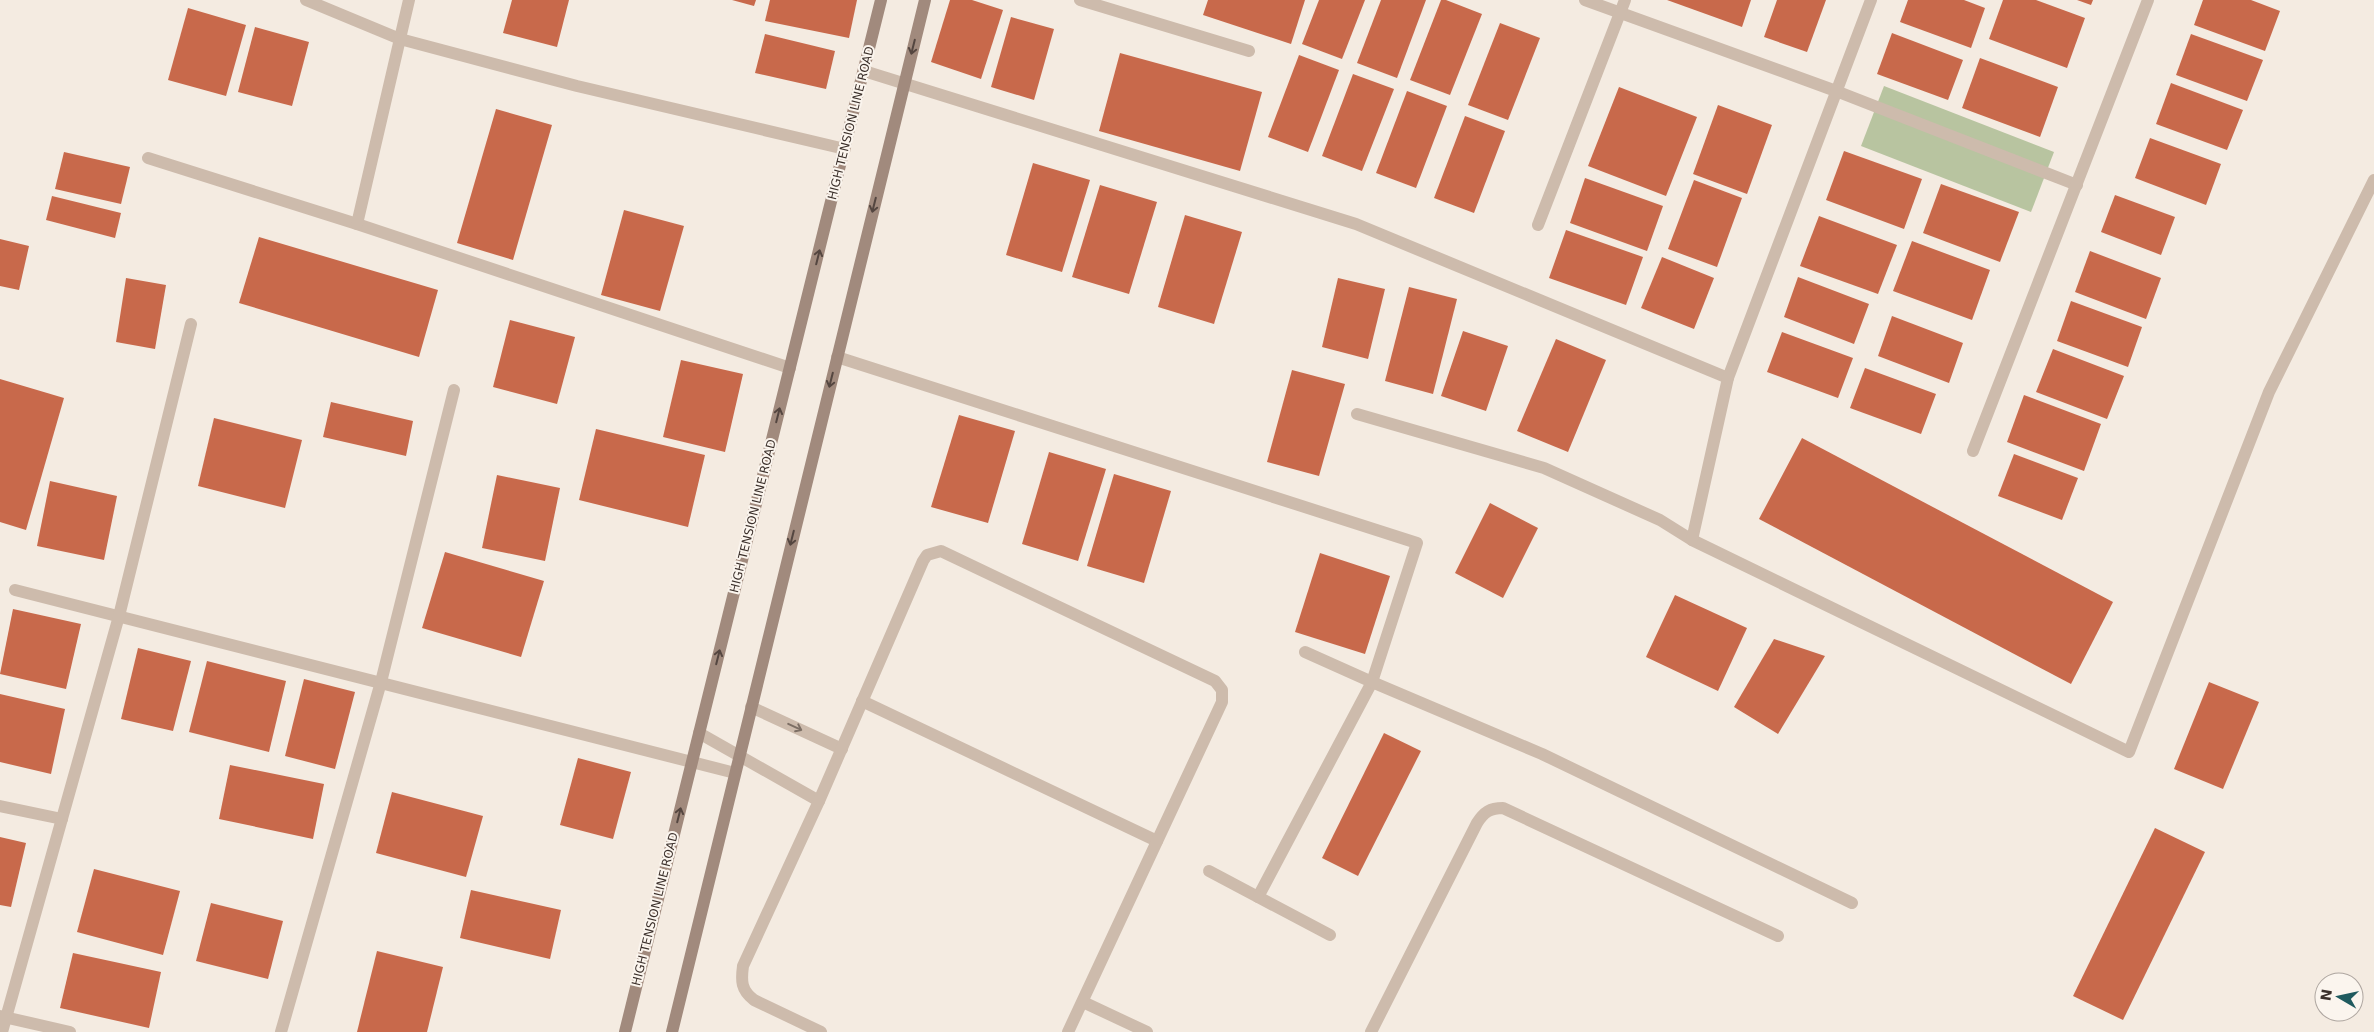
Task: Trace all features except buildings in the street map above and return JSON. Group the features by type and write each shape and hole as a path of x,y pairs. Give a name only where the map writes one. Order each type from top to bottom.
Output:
{"main road":[{"name":"HIGH TENSION LINE ROAD","path":"624,1032 882,0"},
{"path":"672,1032 924,0"}],"street":[{"path":"306,0 400,39 577,86 845,149"},
{"path":"357,224 408,0"},
{"path":"1080,0 1249,51"},
{"path":"1585,0 1836,91 2077,186"},
{"path":"1538,225 1625,0"},
{"path":"1692,540 1728,378 1871,0"},
{"path":"1973,451 2148,0"},
{"path":"864,71 1356,224 1728,378"},
{"path":"148,158 357,224 790,368"},
{"path":"1357,414 1544,468 1660,520 1692,540 2129,752 2269,392 2374,180"},
{"path":"2,1032 3,1016 62,819 119,616 192,324"},
{"path":"837,357 1417,543 1372,682 1258,897"},
{"path":"281,1032 380,682 454,390"},
{"path":"821,1032 754,1000 742,987 743,966 819,802 923,562 927,555 933,553 948,553 1219,685 1222,690 1222,702 1068,1032"},
{"path":"15,590 735,773"},
{"path":"1305,652 1542,754 1852,903"},
{"path":"862,701 1157,841"},
{"path":"751,707 842,749"},
{"path":"699,733 819,802"},
{"path":"0,806 62,819"},
{"path":"1371,1032 1477,823 1483,814 1492,808 1503,808 1778,936"},
{"path":"1209,871 1330,935"},
{"path":"1083,1002 1147,1032"},
{"path":"3,1016 70,1032"}],"green space":[{"path":"1884,86 2054,152 2031,212 1861,146"}]}
